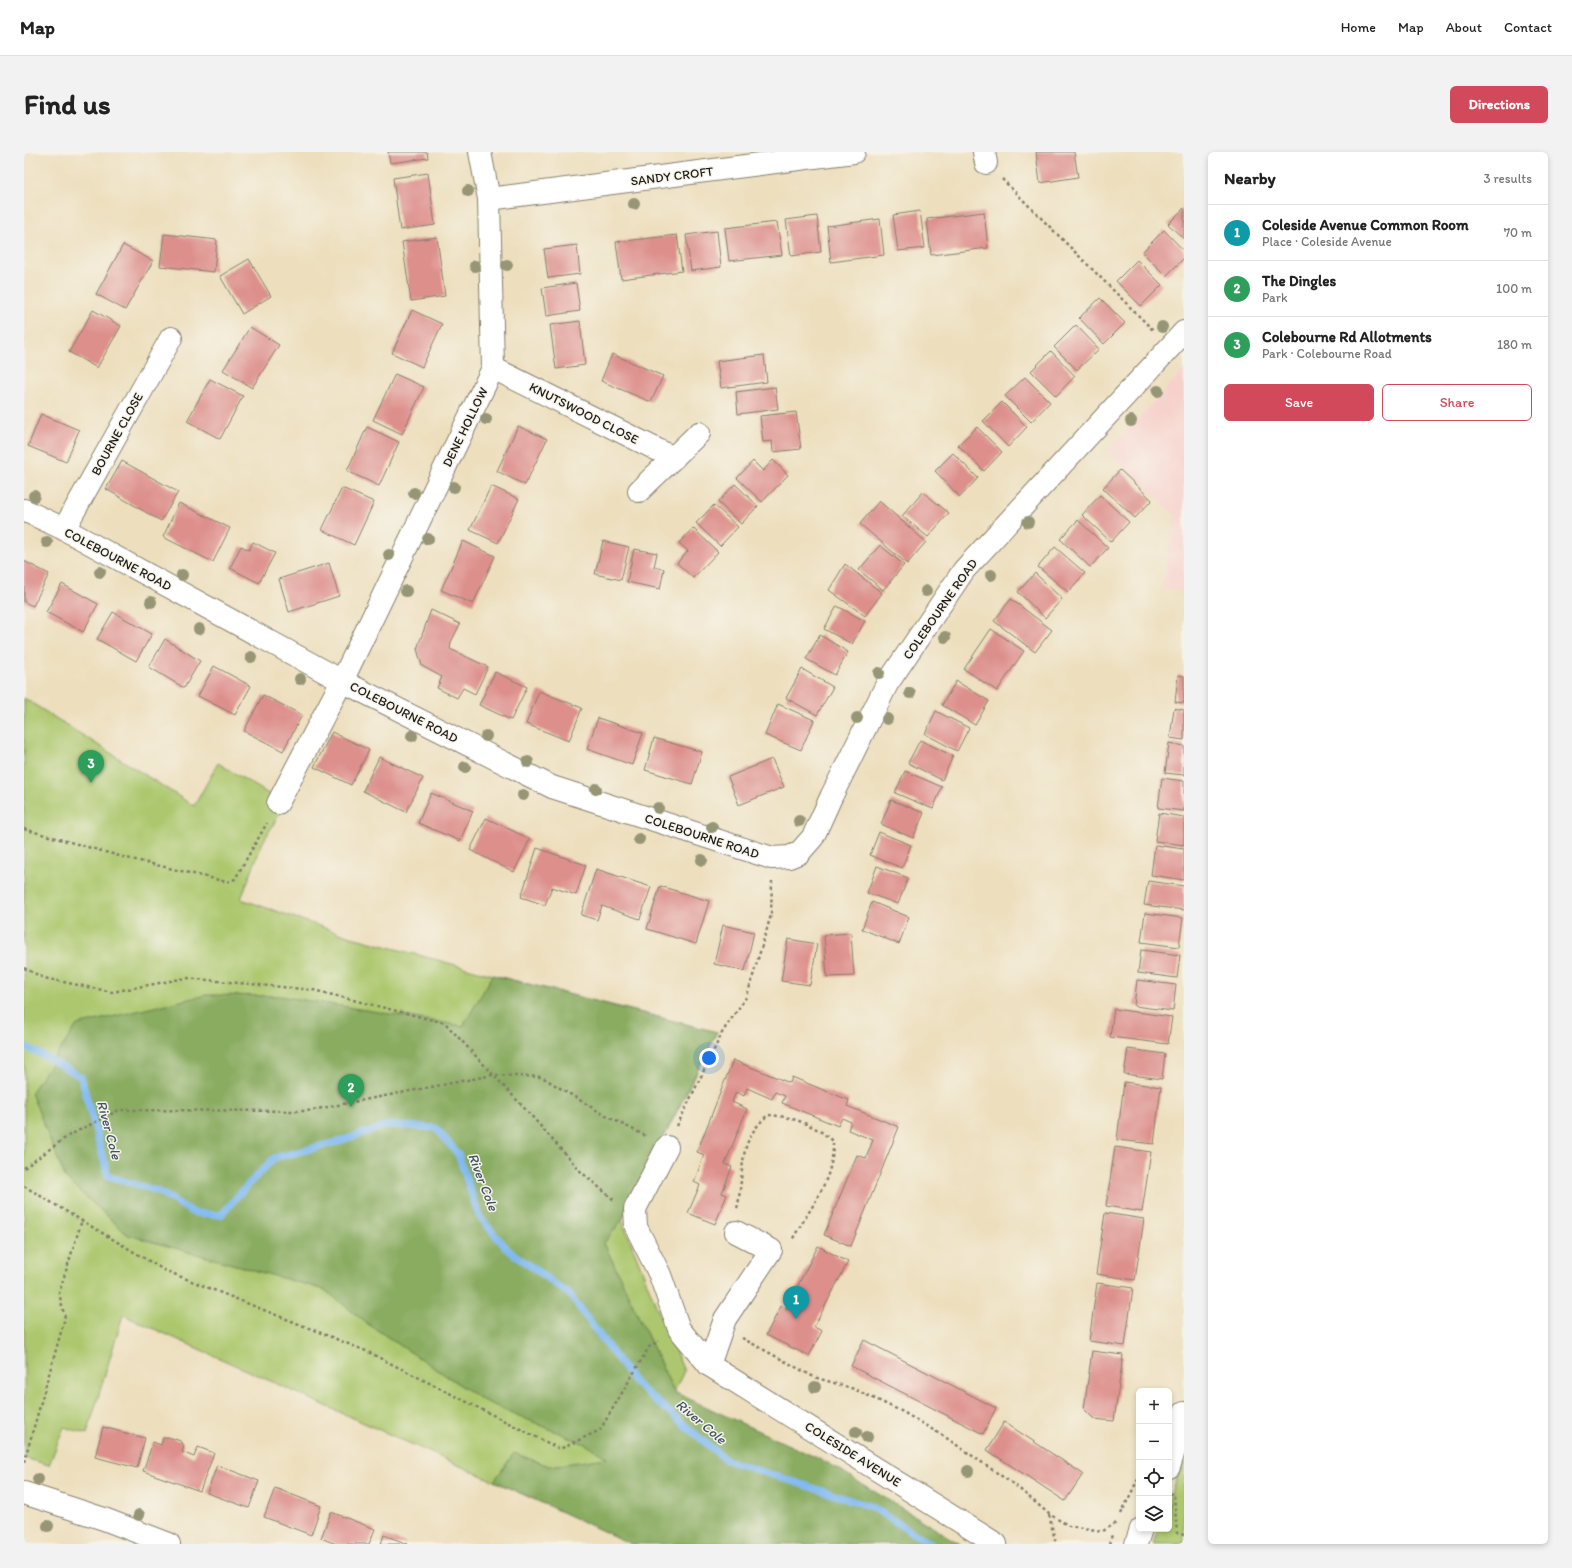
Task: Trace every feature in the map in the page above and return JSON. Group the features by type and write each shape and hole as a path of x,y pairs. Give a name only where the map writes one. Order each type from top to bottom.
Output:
{"street":[{"name":"DENE HOLLOW","path":"278,803 342,681 493,368 489,199 480,152"},
{"name":"SANDY CROFT","path":"489,199 854,152"},
{"name":"BOURNE CLOSE","path":"64,529 171,338"},
{"name":"COLEBOURNE ROAD","path":"24,510 64,529 342,681 552,787 772,858 789,857 799,853 813,837 887,684 964,570 1177,339"},
{"name":"KNUTSWOOD CLOSE","path":"493,368 674,458"},
{"path":"639,491 699,433"},
{"name":"COLESIDE AVENUE","path":"668,1147 635,1209 636,1227 660,1275 679,1329 709,1365 996,1544"},
{"path":"709,1365 725,1319 770,1250 736,1232"},
{"path":"1171,1460 1184,1420"},
{"path":"24,1493 104,1519 169,1544"},
{"path":"1136,1544 1140,1532"}],"path":[{"path":"985,157 1146,325 1177,339"},
{"path":"24,829 123,857 227,882 235,879 278,803"},
{"path":"24,1168 68,1136 119,1110 307,1111 493,1075 542,1077 606,1116 668,1147 722,1031 747,996 771,915 772,858"},
{"path":"24,968 44,978 112,992 186,978 313,990 445,1023 580,1171 623,1207 636,1227"},
{"path":"736,1232 726,1229 738,1206 744,1152 750,1136 759,1123 768,1115 784,1116 808,1125 827,1135 833,1142 834,1155 824,1188 783,1256 770,1250"},
{"path":"24,1186 164,1270 366,1352 560,1449 600,1430 649,1347"},
{"path":"24,1462 65,1318 59,1293 82,1220"},
{"path":"723,1327 814,1377 854,1389 903,1412 945,1438 1016,1486 1049,1514 1069,1526 1103,1531 1116,1523 1136,1483"},
{"path":"1172,1494 1174,1495 1177,1533 1184,1535"},
{"path":"1049,1514 1056,1544"}],"shaded area":[{"path":"1184,370 1184,591 1162,589 1175,515 1107,451"}],"green space":[{"path":"24,698 194,806 218,763 285,804 262,844 241,899 348,936 493,975 717,1032 622,1220 684,1371 674,1392 556,1509 123,1315 87,1434 64,1427 49,1465 24,1458"},
{"path":"493,975 717,1032 622,1220 604,1243 674,1392 828,1463 960,1544 631,1544 494,1481 514,1453 549,1466 607,1458 587,1445 484,1401 365,1322 325,1290 128,1235 66,1179 31,1093 77,1025 206,995 280,996 463,1026"},
{"path":"1184,1462 1184,1544 1153,1544 1157,1532 1172,1532 1172,1490 1180,1467"}],"building":[{"path":"388,152 427,152 428,158 390,163"},
{"path":"1036,152 1074,152 1078,177 1040,183"},
{"path":"428,173 435,225 400,230 393,178"},
{"path":"1184,208 1184,239 1168,224"},
{"path":"920,211 925,248 898,251 893,215"},
{"path":"984,212 988,248 931,255 927,219"},
{"path":"817,216 821,252 791,256 786,220"},
{"path":"880,219 884,255 831,262 827,226"},
{"path":"777,222 782,255 729,261 725,228"},
{"path":"1164,230 1184,251 1184,258 1166,276 1142,252"},
{"path":"717,231 721,267 691,271 686,235"},
{"path":"164,234 217,240 214,272 160,266"},
{"path":"677,235 682,271 621,279 616,242"},
{"path":"437,237 445,296 411,301 402,242"},
{"path":"123,245 153,261 125,310 96,294"},
{"path":"577,245 580,274 548,278 544,249"},
{"path":"249,259 271,296 242,314 220,276"},
{"path":"1137,260 1162,285 1141,306 1116,281"},
{"path":"576,283 580,311 546,316 542,288"},
{"path":"1100,298 1125,323 1104,344 1079,318"},
{"path":"93,310 121,326 97,368 69,352"},
{"path":"412,310 442,324 422,367 392,353"},
{"path":"580,321 585,365 556,369 550,325"},
{"path":"1076,325 1099,349 1077,370 1054,347"},
{"path":"250,327 279,345 252,388 223,370"},
{"path":"1051,351 1075,376 1056,396 1031,371"},
{"path":"612,354 663,376 651,402 601,381"},
{"path":"764,355 767,382 721,388 717,361"},
{"path":"395,374 424,387 402,434 373,420"},
{"path":"1025,377 1050,402 1031,422 1005,396"},
{"path":"210,379 243,396 220,439 187,421"},
{"path":"775,387 778,409 738,414 736,392"},
{"path":"1002,402 1027,427 1008,447 983,421"},
{"path":"796,412 801,449 773,452 772,441 763,442 760,416"},
{"path":"41,414 79,430 66,462 28,446"},
{"path":"518,426 547,439 525,485 497,471"},
{"path":"367,427 399,442 379,486 347,471"},
{"path":"977,427 1002,452 984,471 958,445"},
{"path":"953,453 978,478 960,497 935,471"},
{"path":"773,460 788,475 762,502 737,478 753,461 763,471"},
{"path":"122,461 178,492 161,521 106,489"},
{"path":"1120,470 1152,500 1135,518 1103,488"},
{"path":"735,484 758,506 741,524 718,502"},
{"path":"491,486 519,499 498,543 470,530"},
{"path":"342,488 374,502 354,545 322,530"},
{"path":"923,492 949,513 928,537 902,516"},
{"path":"1100,495 1129,522 1111,542 1082,515"},
{"path":"879,501 926,542 907,564 860,524"},
{"path":"179,503 230,528 213,562 163,537"},
{"path":"714,505 738,527 720,546 696,523"},
{"path":"1078,520 1108,548 1090,567 1060,539"},
{"path":"693,528 718,552 693,578 677,563 688,551 679,543"},
{"path":"463,541 495,556 473,604 441,590"},
{"path":"603,541 629,547 621,580 595,574"},
{"path":"253,542 275,553 259,583 230,568 241,546 249,550"},
{"path":"880,545 904,565 883,590 859,570"},
{"path":"1055,547 1085,573 1068,592 1038,567"},
{"path":"634,549 657,553 654,567 664,569 660,589 627,582"},
{"path":"24,561 49,574 33,606 24,602"},
{"path":"329,563 339,596 289,612 279,579"},
{"path":"845,564 882,593 865,616 829,590"},
{"path":"1035,573 1062,599 1045,618 1018,592"},
{"path":"62,584 98,604 83,632 46,612"},
{"path":"1011,599 1052,630 1035,652 994,621"},
{"path":"837,606 865,621 852,644 824,629"},
{"path":"431,610 460,624 451,642 450,649 488,667 475,694 463,688 457,698 437,688 442,677 422,666 417,649"},
{"path":"113,612 152,634 136,661 97,639"},
{"path":"991,629 1024,651 997,691 964,669"},
{"path":"820,635 848,652 835,675 806,659"},
{"path":"165,639 200,661 184,688 149,667"},
{"path":"214,666 251,686 235,715 198,696"},
{"path":"802,669 833,687 817,715 786,698"},
{"path":"495,672 527,687 511,720 479,705"},
{"path":"1178,675 1184,676 1184,703 1175,702"},
{"path":"956,681 989,701 975,725 942,705"},
{"path":"539,691 582,708 569,741 526,724"},
{"path":"263,695 302,715 283,751 244,731"},
{"path":"778,704 814,720 801,750 765,735"},
{"path":"1174,708 1184,710 1184,740 1170,738"},
{"path":"936,711 969,728 957,751 925,734"},
{"path":"598,718 643,733 632,765 587,749"},
{"path":"332,732 369,750 351,785 314,767"},
{"path":"654,738 702,752 692,784 645,770"},
{"path":"920,740 953,756 942,780 908,763"},
{"path":"1169,743 1184,746 1184,775 1165,773"},
{"path":"379,757 423,778 406,812 363,791"},
{"path":"772,759 784,787 739,805 728,777"},
{"path":"905,771 942,787 933,809 895,793"},
{"path":"1162,778 1184,781 1184,811 1158,808"},
{"path":"431,793 473,811 460,841 418,823"},
{"path":"891,800 924,813 913,838 881,824"},
{"path":"1159,813 1184,817 1184,845 1155,841"},
{"path":"486,818 530,839 514,872 470,850"},
{"path":"879,832 911,845 902,868 870,855"},
{"path":"1155,845 1184,849 1184,880 1151,875"},
{"path":"537,848 586,865 576,895 552,887 545,905 521,897"},
{"path":"877,866 908,878 898,904 867,893"},
{"path":"596,869 651,887 640,919 602,906 597,920 581,915"},
{"path":"1148,881 1184,886 1184,910 1144,905"},
{"path":"660,886 709,901 696,944 647,929"},
{"path":"872,902 909,917 899,944 862,929"},
{"path":"1145,913 1183,918 1179,947 1141,942"},
{"path":"723,925 754,932 745,971 714,964"},
{"path":"851,933 854,976 827,977 824,935"},
{"path":"788,939 817,944 810,985 781,981"},
{"path":"1141,950 1180,955 1177,978 1138,973"},
{"path":"1137,980 1176,985 1173,1011 1134,1006"},
{"path":"1114,1009 1172,1017 1168,1044 1110,1037"},
{"path":"1128,1049 1165,1054 1162,1079 1124,1074"},
{"path":"733,1060 790,1083 792,1077 849,1100 847,1106 899,1127 851,1246 824,1235 857,1155 866,1158 873,1140 848,1130 851,1122 842,1118 838,1126 782,1103 785,1096 775,1092 772,1099 747,1088 744,1096 736,1092 732,1102 747,1109 725,1164 732,1167 722,1193 727,1195 715,1224 688,1213 700,1185 694,1182 704,1155 697,1152"},
{"path":"1124,1082 1161,1087 1154,1144 1117,1140"},
{"path":"1115,1147 1151,1152 1142,1212 1106,1206"},
{"path":"1105,1213 1144,1219 1135,1280 1096,1274"},
{"path":"818,1246 848,1262 814,1327 822,1331 809,1356 766,1335 781,1306 786,1309"},
{"path":"1097,1283 1133,1288 1125,1346 1089,1341"},
{"path":"864,1340 996,1408 983,1434 851,1366"},
{"path":"1092,1351 1123,1355 1114,1421 1094,1419 1084,1409"},
{"path":"1004,1422 1083,1474 1065,1501 987,1450"},
{"path":"103,1427 145,1438 137,1468 95,1457"},
{"path":"168,1437 181,1441 184,1446 182,1452 194,1457 198,1447 214,1453 200,1491 143,1471 153,1442 161,1445 163,1438"},
{"path":"217,1465 259,1481 249,1508 207,1493"},
{"path":"275,1488 321,1506 311,1535 264,1517"},
{"path":"331,1512 375,1529 369,1544 336,1544 321,1538"},
{"path":"384,1535 408,1544 381,1544"}],"waterway":[{"name":"River Cole","path":"24,1046 81,1077 108,1176 158,1191 194,1213 221,1215 274,1158 337,1142 388,1125 436,1128 458,1154 479,1216 508,1250 569,1294 636,1384 726,1460 872,1507 931,1544"}],"place":[{"name":"Colebourne Rd Allotments","path":"91,783"},
{"name":"The Dingles","path":"351,1107"},
{"name":"Coleside Avenue Common Room","path":"796,1319"}]}
